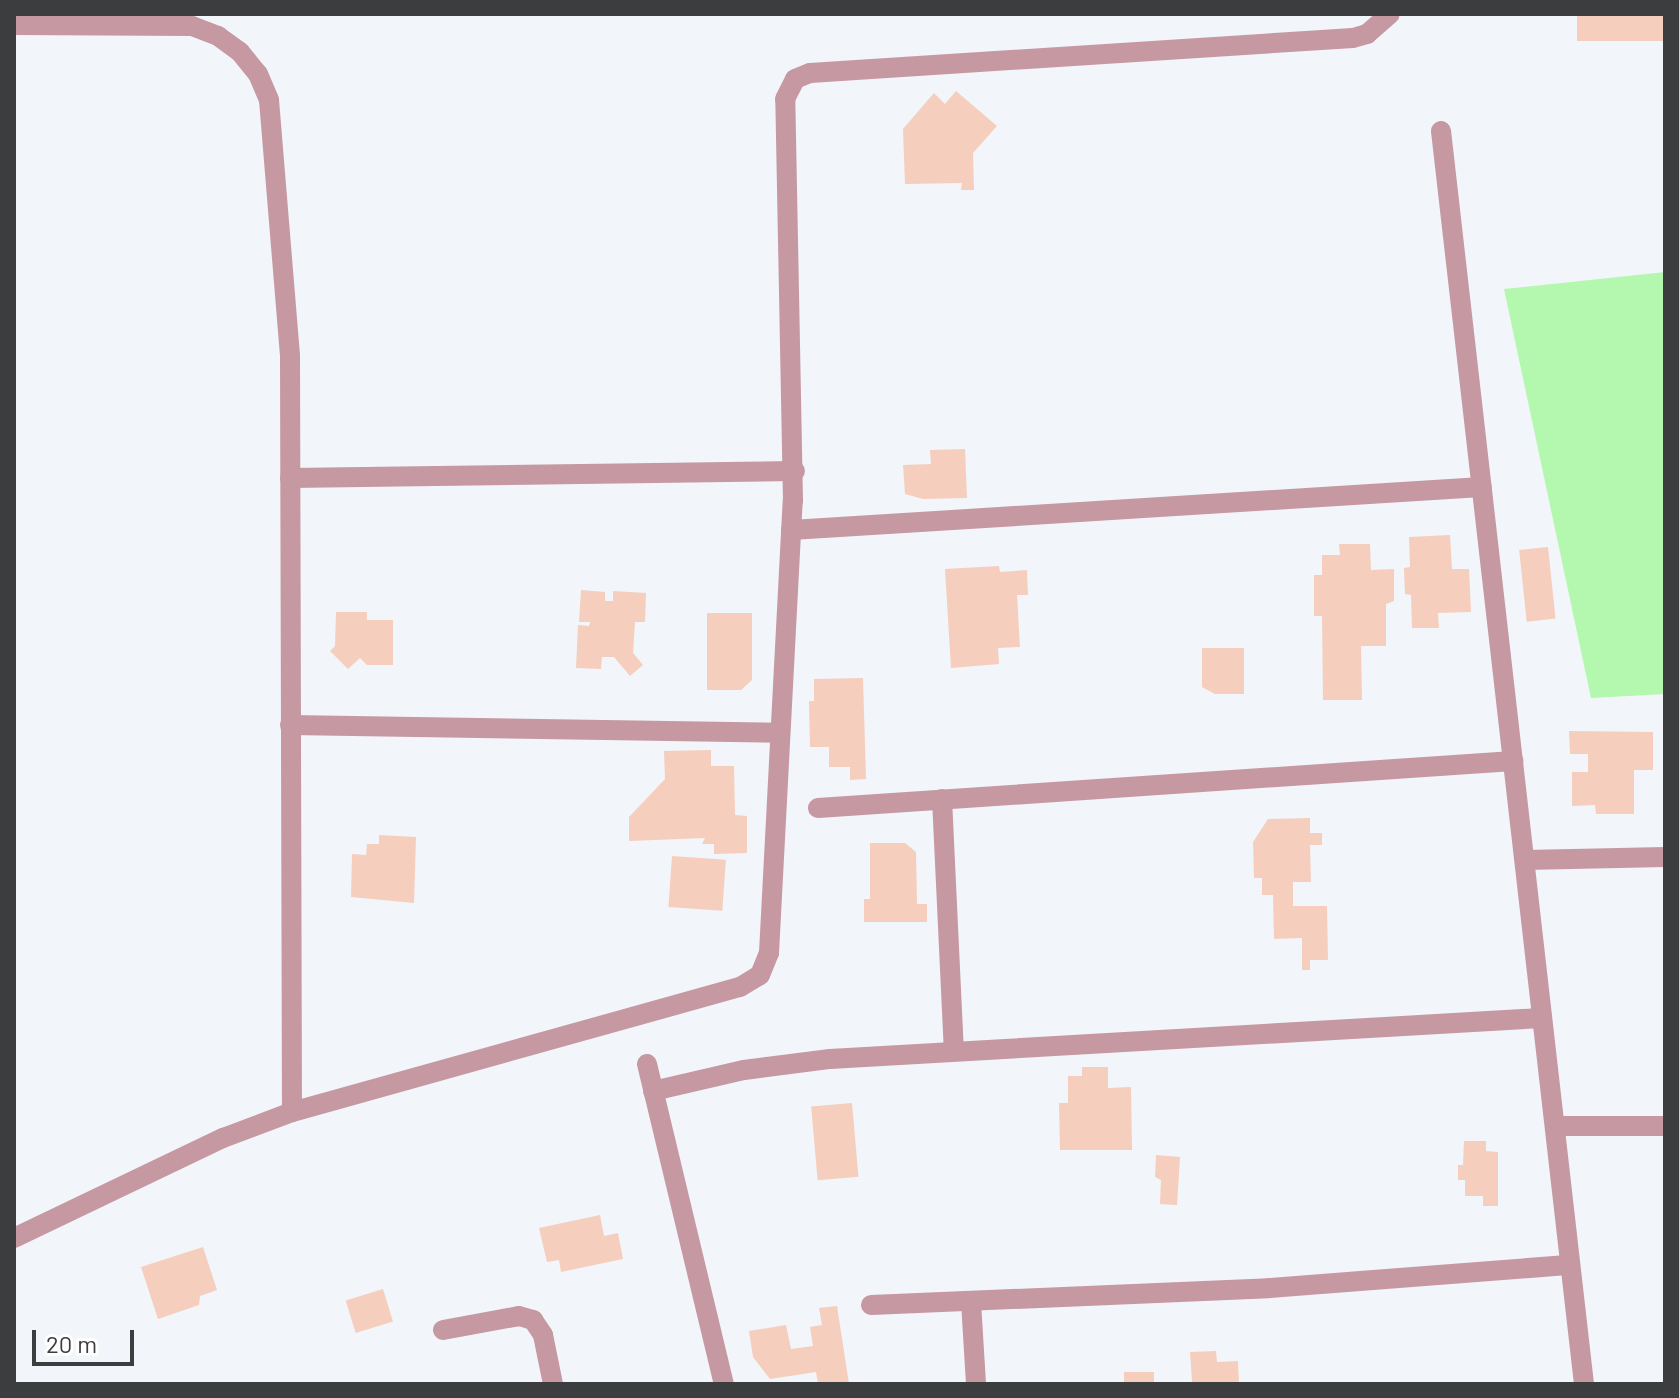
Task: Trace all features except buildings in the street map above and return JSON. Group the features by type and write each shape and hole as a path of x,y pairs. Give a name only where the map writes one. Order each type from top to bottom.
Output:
{"street":[{"path":"14,1238 223,1138 292,1112 750,982 760,975 769,953 795,471 785,99 795,79 810,73 1353,38 1367,34 1390,14"},
{"path":"14,25 192,26 229,44 258,74 269,100 290,356 292,1112"},
{"path":"1441,131 1584,1384"},
{"path":"290,478 795,471"},
{"path":"791,530 1482,487"},
{"path":"290,725 780,733"},
{"path":"818,808 1513,761"},
{"path":"942,799 954,1051"},
{"path":"1525,860 1665,857"},
{"path":"653,1091 787,1064 954,1051 1542,1018"},
{"path":"647,1064 724,1384"},
{"path":"1555,1126 1665,1126"},
{"path":"871,1305 1269,1288 1570,1265"},
{"path":"971,1302 976,1384"},
{"path":"443,1330 519,1316 533,1320 543,1335 553,1384"}],"green space":[{"path":"1665,272 1665,694 1591,698 1504,289"}]}
